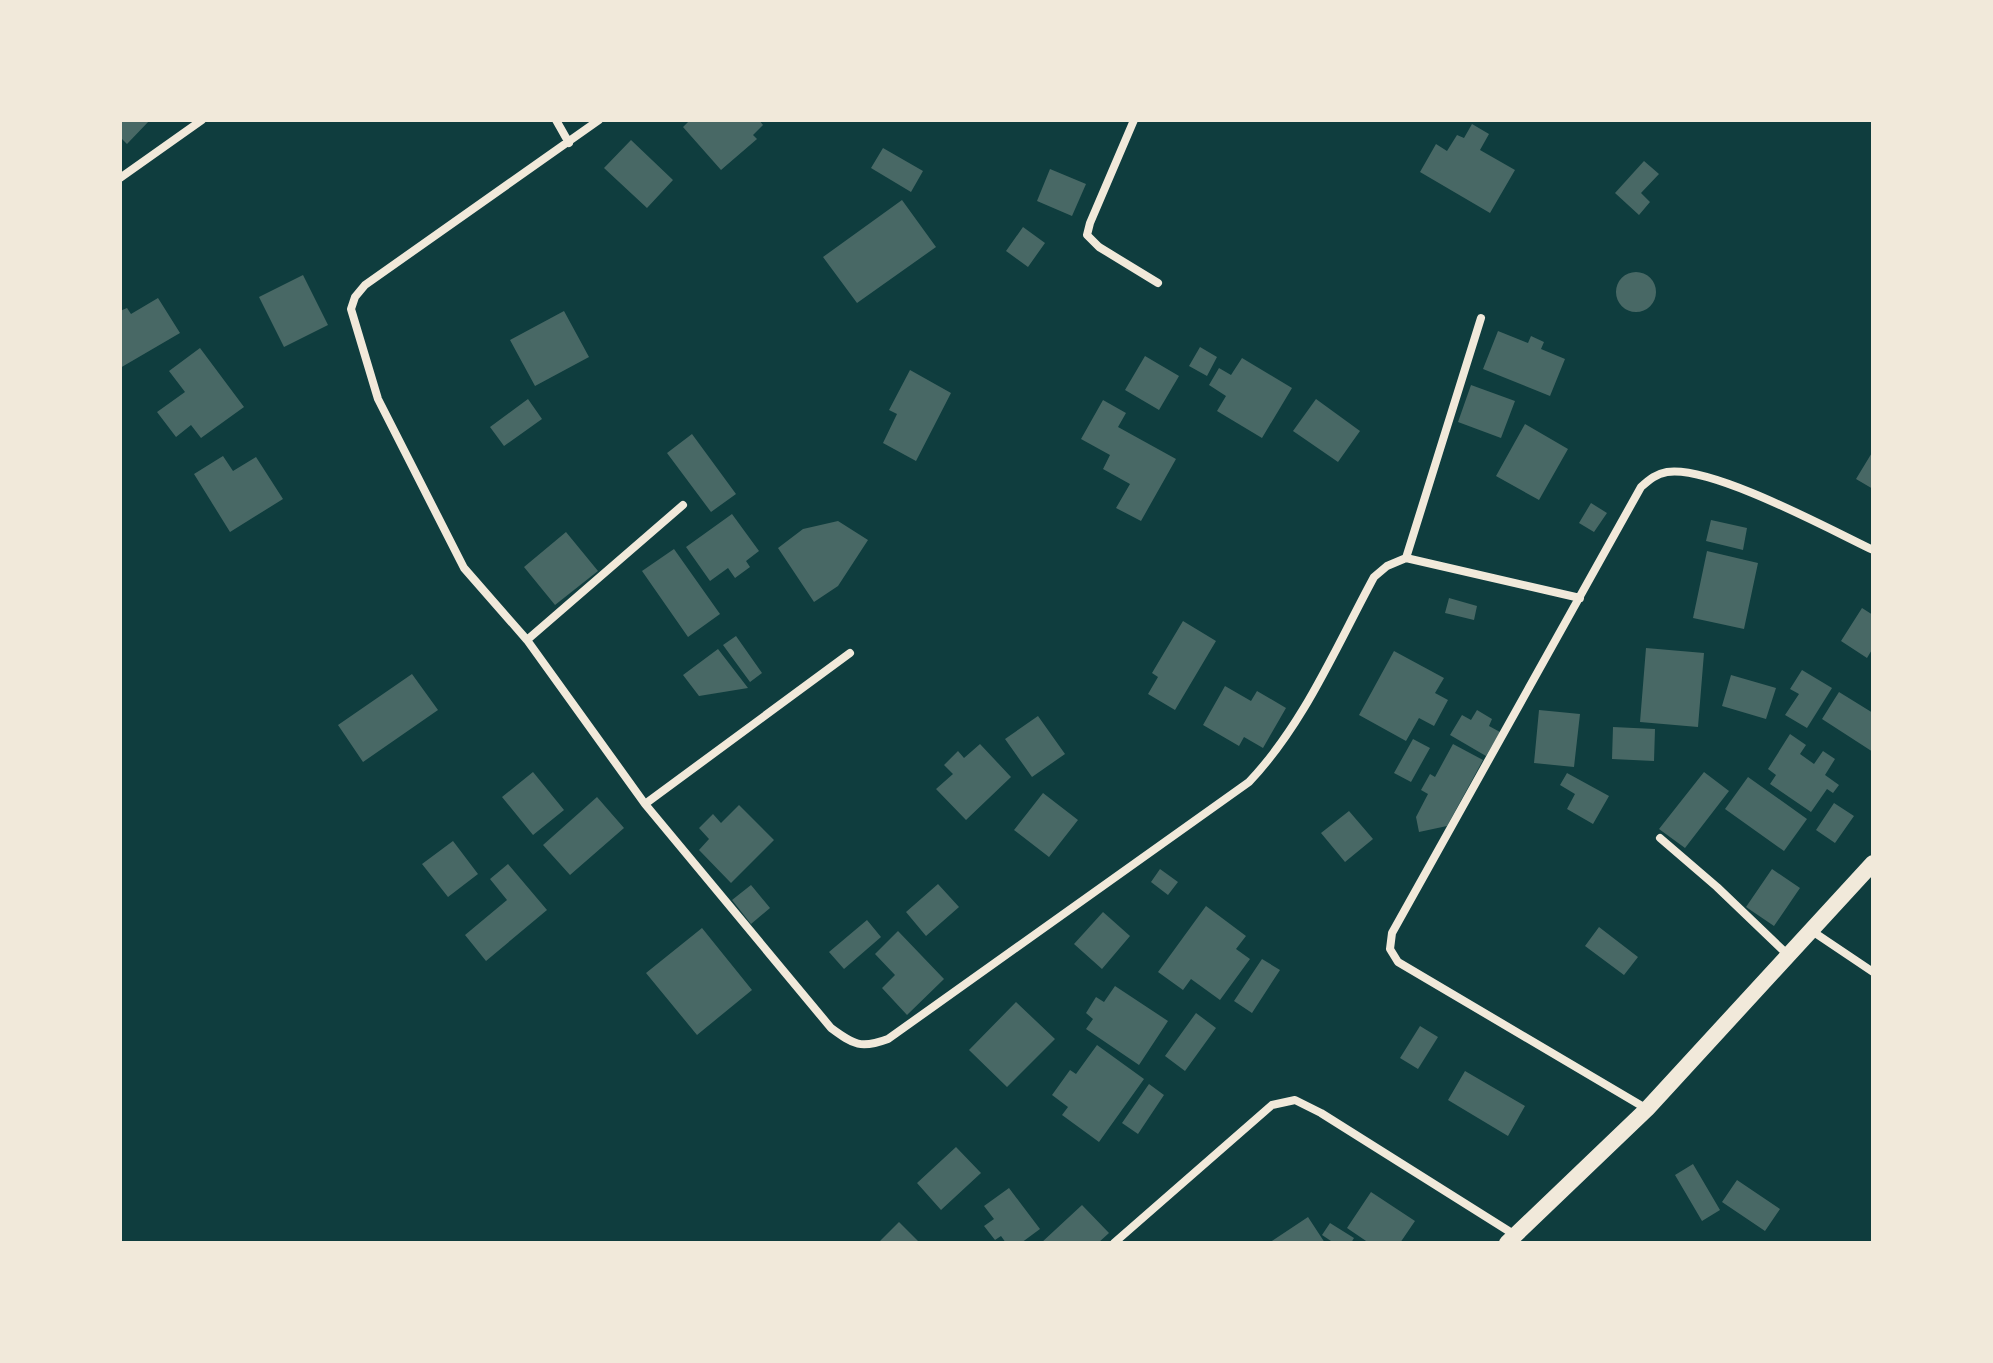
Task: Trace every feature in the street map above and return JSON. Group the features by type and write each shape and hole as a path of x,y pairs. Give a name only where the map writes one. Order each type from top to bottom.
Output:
{"main road":[{"path":"1512,1239 1647,1109 1873,863"}],"street":[{"path":"120,178 202,120"},
{"path":"556,120 569,143"},
{"path":"599,120 365,285 355,297 351,309 378,399 464,568 527,640 645,804 831,1028 847,1040 868,1046 888,1039 1249,782 1272,758 1294,727 1374,577 1387,566 1406,558 1580,598"},
{"path":"1134,120 1087,235 1099,247 1158,283"},
{"path":"1406,558 1481,318"},
{"path":"1647,1109 1398,962 1390,949 1392,933 1641,487 1654,476 1671,471 1722,481 1873,550"},
{"path":"527,640 683,505"},
{"path":"645,804 850,653"},
{"path":"1660,838 1788,955"},
{"path":"1812,931 1873,972"},
{"path":"1114,1243 1272,1105 1295,1100 1321,1113 1512,1239"}],"building":[{"path":"120,120 150,120 127,144 120,137"},
{"path":"690,120 759,120 763,125 753,135 757,139 721,170 683,127"},
{"path":"1472,124 1489,134 1480,150 1515,170 1490,213 1420,172 1436,144 1447,151 1457,135 1464,138"},
{"path":"631,140 673,180 647,208 604,168"},
{"path":"883,148 923,171 911,192 871,168"},
{"path":"1644,161 1659,174 1641,193 1650,202 1639,215 1615,193"},
{"path":"1050,169 1086,184 1072,216 1037,201"},
{"path":"902,200 936,247 857,303 823,257"},
{"path":"1023,227 1045,243 1028,267 1006,251"},
{"path":"1636,272 1650,278 1656,292 1650,306 1636,312 1622,306 1616,292 1622,278"},
{"path":"303,275 328,325 284,347 259,297"},
{"path":"158,298 180,333 120,368 120,311 127,308 131,314"},
{"path":"564,311 589,357 535,386 510,340"},
{"path":"1498,331 1528,343 1531,336 1544,342 1541,349 1565,359 1550,396 1483,369"},
{"path":"1200,347 1217,357 1207,376 1189,366"},
{"path":"200,348 244,407 201,438 191,425 176,437 157,412 185,392 169,371"},
{"path":"1145,356 1179,376 1159,410 1125,390"},
{"path":"1242,358 1292,388 1262,438 1217,411 1226,396 1209,385 1219,368 1231,375"},
{"path":"910,370 951,393 916,461 883,443 897,414 889,410"},
{"path":"1471,385 1515,401 1501,438 1458,422"},
{"path":"528,399 542,419 504,446 490,427"},
{"path":"1316,399 1360,431 1338,462 1293,431"},
{"path":"1103,400 1126,413 1118,427 1176,459 1141,521 1116,508 1130,484 1103,469 1110,455 1081,439"},
{"path":"1525,424 1568,449 1539,500 1496,476"},
{"path":"692,434 736,494 711,512 667,453"},
{"path":"1873,451 1873,489 1856,479"},
{"path":"223,456 233,471 256,457 283,499 230,532 194,474"},
{"path":"1591,503 1607,513 1594,532 1579,523"},
{"path":"732,514 759,551 746,561 750,567 735,578 728,568 710,581 686,547"},
{"path":"1711,520 1747,528 1743,550 1706,541"},
{"path":"838,521 868,540 838,586 814,602 778,548 803,529"},
{"path":"566,532 598,571 555,605 524,567"},
{"path":"674,549 720,614 688,637 642,571"},
{"path":"1707,551 1758,563 1744,629 1693,618"},
{"path":"1449,598 1477,606 1474,620 1445,613"},
{"path":"1862,608 1873,615 1873,648 1867,658 1841,641"},
{"path":"1183,621 1216,641 1175,710 1148,694 1158,677 1152,673"},
{"path":"736,636 762,673 750,682 723,645"},
{"path":"1646,648 1704,653 1698,727 1640,722"},
{"path":"718,649 748,688 699,696 683,675"},
{"path":"1394,651 1444,678 1435,693 1448,700 1434,726 1419,718 1406,741 1359,715"},
{"path":"1802,670 1832,688 1807,728 1785,715 1799,694 1790,689"},
{"path":"412,674 438,710 363,762 338,725"},
{"path":"1731,675 1776,688 1766,719 1722,706"},
{"path":"1225,686 1251,701 1257,691 1286,708 1263,748 1244,737 1239,746 1203,725"},
{"path":"1839,692 1873,713 1873,752 1822,719"},
{"path":"1477,710 1492,719 1489,726 1500,732 1486,756 1450,735 1462,715 1471,720"},
{"path":"1539,710 1580,714 1574,767 1534,763"},
{"path":"1038,716 1065,754 1032,777 1005,739"},
{"path":"1613,727 1655,729 1654,761 1612,759"},
{"path":"1790,734 1806,745 1800,754 1814,764 1823,751 1835,759 1825,775 1839,785 1833,793 1827,789 1811,812 1770,784 1776,775 1768,769"},
{"path":"1413,739 1430,748 1411,782 1394,773"},
{"path":"980,744 1011,777 966,820 936,789 953,774 944,765 958,751 964,758"},
{"path":"1453,744 1483,760 1447,826 1419,832 1416,817 1428,794 1421,790 1430,774 1435,777"},
{"path":"533,772 564,810 533,835 502,797"},
{"path":"1704,772 1729,791 1685,848 1659,829"},
{"path":"1567,773 1609,796 1593,824 1567,809 1575,794 1560,785"},
{"path":"1748,777 1807,819 1784,851 1725,809"},
{"path":"1043,793 1078,820 1049,857 1014,830"},
{"path":"597,797 624,828 570,875 543,845"},
{"path":"1834,803 1854,816 1835,843 1816,830"},
{"path":"739,805 774,840 731,883 699,850 709,839 699,828 713,814 721,823"},
{"path":"1349,811 1373,839 1345,862 1321,833"},
{"path":"453,841 478,874 448,897 422,864"},
{"path":"508,864 547,910 486,961 465,935 507,900 490,879"},
{"path":"1160,869 1178,882 1168,895 1151,882"},
{"path":"1772,869 1800,888 1774,926 1746,907"},
{"path":"938,884 959,907 926,936 906,912"},
{"path":"751,885 770,908 751,924 732,900"},
{"path":"1206,906 1246,936 1236,949 1250,959 1220,1000 1191,979 1183,990 1158,972"},
{"path":"1103,912 1130,936 1102,969 1074,944"},
{"path":"867,920 881,937 844,969 829,952"},
{"path":"1599,927 1638,957 1624,975 1585,946"},
{"path":"702,928 752,990 697,1035 646,973"},
{"path":"898,931 944,979 907,1015 882,988 895,975 875,954"},
{"path":"1262,959 1280,970 1252,1013 1234,1001"},
{"path":"1115,986 1168,1021 1139,1065 1086,1029 1093,1019 1086,1013 1096,997 1104,1002"},
{"path":"1016,1002 1055,1039 1007,1087 969,1050"},
{"path":"1196,1013 1216,1028 1185,1071 1165,1056"},
{"path":"1420,1026 1438,1037 1418,1069 1400,1058"},
{"path":"1097,1045 1144,1079 1099,1142 1062,1115 1068,1107 1052,1095 1070,1070 1076,1074"},
{"path":"1465,1071 1525,1106 1508,1136 1448,1100"},
{"path":"1149,1084 1164,1095 1138,1134 1122,1123"},
{"path":"956,1147 981,1173 941,1210 917,1183"},
{"path":"1693,1164 1720,1210 1702,1221 1675,1175"},
{"path":"1737,1180 1780,1209 1765,1231 1722,1202"},
{"path":"1009,1188 1040,1229 1021,1243 1006,1243 1001,1236 995,1240 984,1226 994,1219 984,1206"},
{"path":"1371,1192 1415,1221 1400,1243 1369,1243 1347,1228"},
{"path":"1082,1205 1109,1233 1098,1243 1041,1243"},
{"path":"1308,1217 1325,1243 1269,1243"},
{"path":"899,1222 920,1243 878,1243"},
{"path":"1330,1223 1354,1238 1351,1243 1334,1243 1322,1235"}]}
